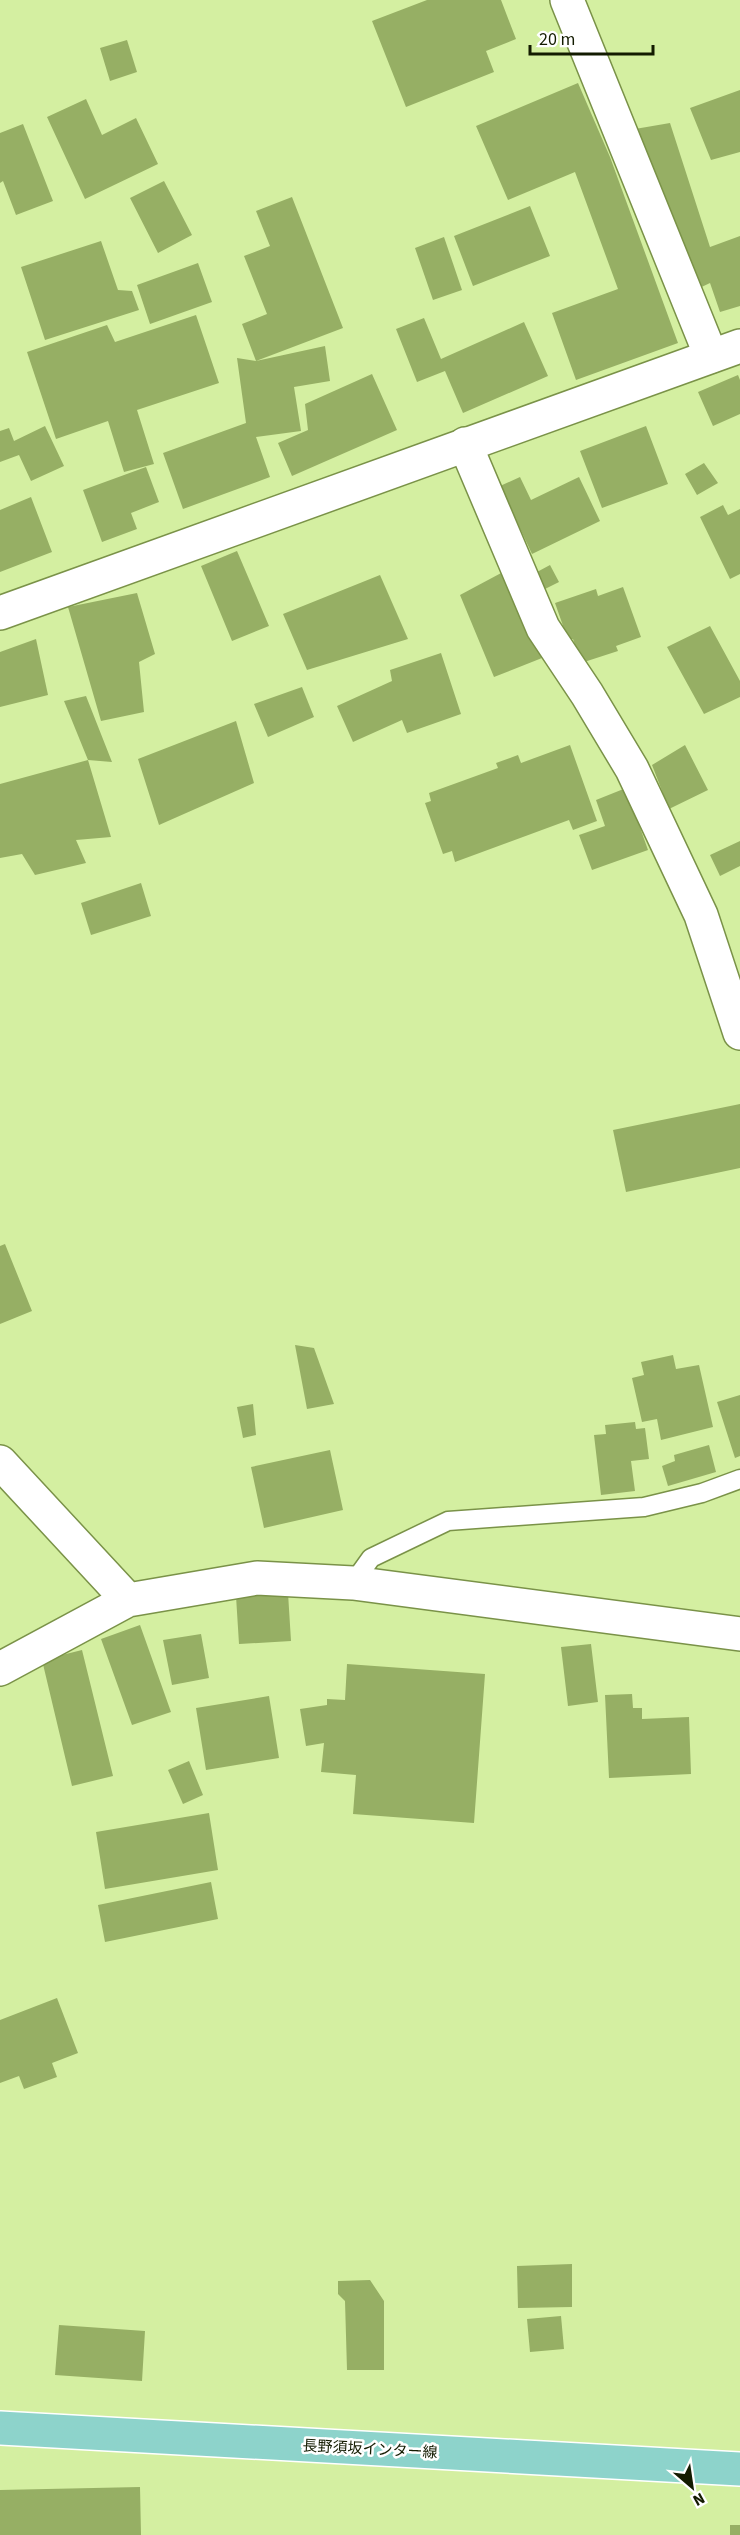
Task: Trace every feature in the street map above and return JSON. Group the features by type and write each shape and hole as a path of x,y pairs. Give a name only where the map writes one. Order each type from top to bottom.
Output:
{"main road":[{"name":"長野須坂インター線","path":"0,2428 740,2469"}],"street":[{"path":"0,613 725,351 567,0"},
{"path":"465,444 543,628 587,694 632,769 701,915 740,1033"},
{"path":"0,1462 128,1600"},
{"path":"0,1669 128,1600 258,1578 353,1583 740,1634"}],"lane":[{"path":"353,1583 371,1558 448,1521 644,1507 702,1493 740,1479"}],"building":[{"path":"427,0 501,0 516,39 486,51 494,72 406,107 372,21"},
{"path":"127,40 137,72 110,81 100,48"},
{"path":"578,83 610,157 678,343 576,380 552,313 618,289 575,172 508,200 476,126"},
{"path":"740,90 740,152 711,160 690,108"},
{"path":"86,99 102,135 136,118 158,164 85,199 47,117"},
{"path":"670,123 710,247 740,236 740,306 720,312 710,283 691,292 635,129"},
{"path":"23,124 53,201 16,215 3,181 0,183 0,133"},
{"path":"164,181 192,235 158,253 130,198"},
{"path":"292,197 343,328 256,361 242,324 267,314 244,256 270,246 256,211"},
{"path":"530,206 550,256 473,286 454,236"},
{"path":"444,237 462,290 433,300 415,248"},
{"path":"101,241 118,290 132,291 139,310 45,340 21,267"},
{"path":"198,263 212,302 150,324 137,285"},
{"path":"196,315 219,383 137,410 154,464 124,472 108,421 56,439 27,352 107,325 115,342"},
{"path":"424,318 441,359 524,322 548,376 463,413 445,371 417,382 396,329"},
{"path":"325,346 330,381 294,387 301,431 256,437 270,477 183,509 163,453 246,423 237,358 256,361"},
{"path":"372,374 397,430 292,476 278,443 308,430 305,404"},
{"path":"738,375 740,414 713,426 698,392"},
{"path":"45,426 64,466 31,481 19,455 0,462 0,431 9,428 14,441"},
{"path":"646,426 668,484 602,508 580,451"},
{"path":"704,463 718,483 697,495 685,474"},
{"path":"146,467 159,502 131,513 137,529 102,542 83,490"},
{"path":"520,477 531,500 579,477 600,521 532,554 500,486"},
{"path":"31,497 52,552 0,572 0,510"},
{"path":"723,505 728,515 740,509 740,574 730,579 700,517"},
{"path":"237,551 269,626 232,641 201,566"},
{"path":"550,565 559,582 545,589 537,572"},
{"path":"503,572 542,658 494,677 460,595"},
{"path":"380,575 408,639 307,670 283,614"},
{"path":"623,587 641,637 616,646 618,651 581,663 573,639 568,640 555,603 596,589 598,596"},
{"path":"137,593 155,654 139,662 144,712 101,721 68,607"},
{"path":"710,626 740,681 740,697 704,714 667,647"},
{"path":"36,639 48,695 0,707 0,652"},
{"path":"441,653 461,714 407,733 402,720 353,742 337,706 392,681 390,670"},
{"path":"302,687 314,717 268,737 254,704"},
{"path":"86,696 112,762 88,760 64,701"},
{"path":"236,721 254,783 159,825 138,759"},
{"path":"570,745 597,821 573,830 569,820 455,862 452,851 443,854 425,803 431,801 429,793 498,768 496,763 518,755 521,763"},
{"path":"685,745 708,790 669,809 652,765"},
{"path":"88,760 111,837 76,840 86,863 35,875 22,854 0,858 0,784"},
{"path":"626,788 648,850 592,870 579,835 605,826 596,800"},
{"path":"740,841 740,866 720,876 710,855"},
{"path":"141,883 151,916 91,935 81,903"},
{"path":"740,1104 740,1168 626,1192 613,1130"},
{"path":"5,1244 32,1311 0,1324 0,1246"},
{"path":"295,1345 314,1348 334,1404 307,1409"},
{"path":"673,1355 676,1369 699,1365 713,1427 661,1440 657,1419 642,1422 632,1378 644,1375 641,1362"},
{"path":"740,1395 740,1456 735,1458 717,1402"},
{"path":"253,1404 256,1435 243,1438 237,1407"},
{"path":"635,1422 636,1429 645,1428 649,1459 631,1461 635,1491 601,1495 594,1435 606,1434 605,1425"},
{"path":"709,1445 716,1472 668,1486 662,1466 675,1461 674,1455"},
{"path":"330,1450 343,1510 264,1528 251,1467"},
{"path":"288,1593 291,1641 239,1644 236,1596"},
{"path":"140,1625 171,1712 132,1725 101,1639"},
{"path":"201,1634 209,1678 172,1685 163,1640"},
{"path":"591,1644 598,1702 568,1706 561,1647"},
{"path":"82,1650 113,1776 72,1786 42,1660"},
{"path":"347,1664 485,1674 474,1823 353,1814 356,1775 321,1772 324,1743 306,1746 300,1709 327,1705 327,1699 345,1700"},
{"path":"632,1694 633,1708 642,1708 642,1719 689,1717 691,1774 609,1778 605,1695"},
{"path":"269,1696 279,1758 206,1770 196,1708"},
{"path":"189,1761 203,1795 183,1804 168,1770"},
{"path":"209,1813 218,1870 105,1889 96,1832"},
{"path":"211,1882 218,1919 105,1942 98,1905"},
{"path":"57,1998 78,2053 52,2063 57,2077 24,2089 19,2076 0,2083 0,2020"},
{"path":"572,2264 572,2307 518,2308 517,2266"},
{"path":"370,2280 384,2301 384,2370 347,2370 345,2301 338,2294 338,2281"},
{"path":"561,2316 564,2349 530,2352 527,2319"},
{"path":"59,2325 145,2331 142,2381 55,2375"},
{"path":"140,2487 141,2535 0,2535 0,2490"},
{"path":"730,2525 740,2525 740,2535 730,2535"}]}
